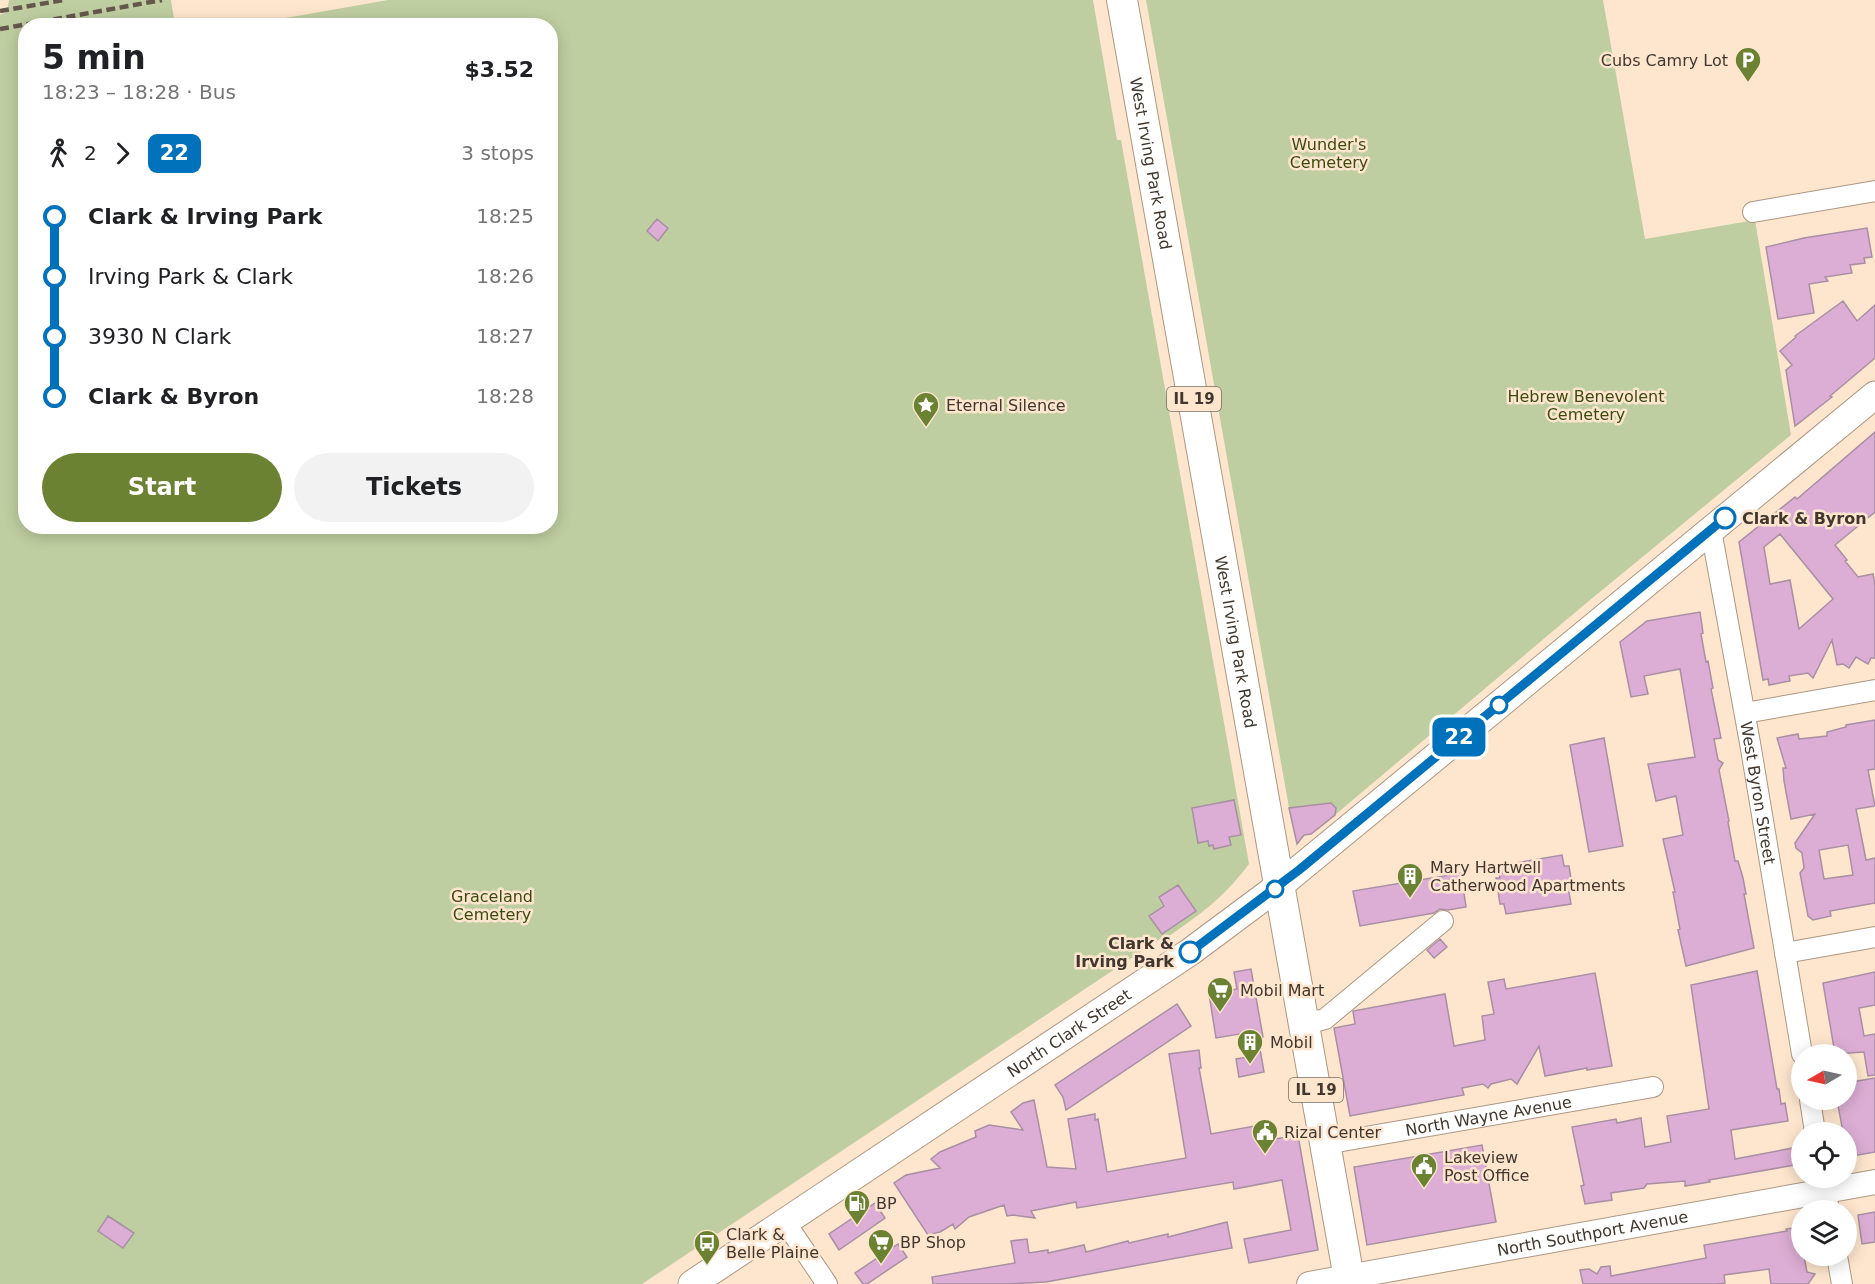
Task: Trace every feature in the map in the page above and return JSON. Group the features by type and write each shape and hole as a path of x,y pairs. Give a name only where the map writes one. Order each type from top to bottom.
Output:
{"main road":[{"name":"West Irving Park Road","path":"1122,0 1349,1281"},
{"name":"North Clark Street","path":"692,1284 1190,952 1280,885 1875,395"}],"street":[{"path":"1753,212 1875,191"},
{"name":"West Byron Street","path":"1711,530 1745,713 1800,1044"},
{"path":"1745,713 1875,690"},
{"path":"1305,1024 1325,1019 1443,921"},
{"path":"1785,953 1875,937"},
{"name":"North Wayne Avenue","path":"1325,1144 1653,1086"},
{"name":"North Southport Avenue","path":"1309,1284 1349,1281 1875,1182"},
{"path":"785,1222 827,1284"},
{"path":"1839,1266 1842,1284"}],"green space":[{"name":"Graceland Cemetery","path":"9,0 171,0 174,18 18,18 18,534 558,534 558,18 285,18 388,0 1093,0 1117,140 1121,140 1249,864 1219,898 1162,941 1160,939 642,1284 0,1284 0,15 7,12"},
{"name":"Wunder's Cemetery","path":"1146,0 1603,0 1645,239 1755,220 1791,435 1584,605 1335,815 1298,839 1295,837 1289,808"}],"building":[{"path":"657,219 668,228 658,241 647,231"},
{"path":"1867,228 1872,257 1864,258 1865,263 1850,265 1852,273 1825,277 1828,281 1809,284 1814,313 1778,319 1766,247 1804,238"},
{"path":"1843,301 1857,321 1875,305 1875,358 1830,396 1832,397 1795,426 1786,370 1792,365 1780,351 1795,336"},
{"path":"1875,432 1875,512 1835,545 1858,577 1873,574 1875,658 1871,658 1868,664 1856,657 1849,668 1843,664 1837,665 1832,640 1813,678 1808,673 1789,676 1790,681 1769,685 1768,679 1763,680 1739,542 1795,497 1797,499","holes":["1780,534 1833,599 1799,629 1790,580 1770,584 1764,547"]},
{"path":"1700,612 1703,633 1701,634 1721,738 1714,739 1718,760 1723,763 1719,770 1735,861 1738,861 1743,878 1754,948 1686,966 1678,930 1680,929 1673,892 1675,892 1663,839 1683,835 1676,796 1656,801 1648,764 1695,757 1680,669 1644,676 1648,694 1631,697 1620,642 1647,621"},
{"path":"1875,720 1875,769 1868,770 1875,806 1856,809 1866,860 1875,858 1875,903 1830,911 1831,916 1813,920 1808,916 1800,873 1804,868 1802,853 1796,848 1795,843 1815,814 1791,819 1784,781 1783,768 1786,768 1777,738 1798,734 1799,739 1827,736 1827,732 1846,727 1846,725","holes":["1848,845 1853,875 1824,879 1819,850"]},
{"name":"Mary Hartwell Catherwood Apartments","path":"1604,738 1623,846 1589,852 1570,745"},
{"path":"1234,800 1241,835 1229,837 1231,845 1214,849 1213,845 1209,846 1208,841 1198,843 1192,808"},
{"path":"1331,803 1336,808 1335,815 1311,834 1304,835 1297,844 1289,808"},
{"name":"Mary Hartwell Catherwood Apartments","path":"1562,855 1564,866 1569,866 1573,891 1569,892 1571,904 1506,914 1504,904 1500,904 1496,878 1500,878 1498,866"},
{"name":"Mary Hartwell Catherwood Apartments","path":"1461,873 1466,907 1440,909 1434,913 1360,926 1353,891"},
{"path":"1178,885 1196,911 1162,934 1149,916 1164,906 1159,897"},
{"path":"1440,939 1447,947 1434,958 1427,950"},
{"path":"1251,969 1263,1037 1258,1038 1264,1072 1239,1077 1236,1059 1249,1057 1245,1033 1216,1038 1209,994 1237,989 1234,972"},
{"path":"1757,971 1777,1089 1779,1089 1781,1104 1785,1103 1788,1121 1731,1130 1735,1159 1791,1148 1791,1166 1685,1186 1685,1181 1647,1184 1644,1188 1611,1193 1612,1200 1585,1204 1581,1186 1584,1185 1572,1127 1616,1119 1617,1123 1641,1118 1645,1147 1671,1142 1667,1116 1709,1109 1691,985"},
{"path":"1875,972 1875,1005 1859,1008 1864,1036 1875,1034 1875,1075 1868,1076 1864,1052 1857,1052 1857,1044 1833,1044 1823,983"},
{"path":"1595,973 1612,1066 1545,1076 1539,1046 1517,1084 1511,1079 1491,1084 1488,1088 1483,1084 1462,1088 1464,1095 1350,1116 1334,1028 1355,1024 1353,1011 1445,994 1454,1046 1485,1040 1482,1016 1494,1014 1488,982 1504,979 1506,989"},
{"path":"1177,1004 1191,1026 1066,1110 1063,1097 1055,1085"},
{"path":"1199,1050 1201,1068 1199,1068 1211,1134 1271,1123 1275,1139 1298,1135 1318,1250 1249,1263 1244,1239 1291,1230 1282,1180 1234,1189 1233,1182 1077,1208 1076,1202 1031,1211 1035,1218 1007,1216 1004,1205 969,1217 955,1229 953,1224 940,1232 928,1235 894,1183 906,1175 940,1168 931,1159 940,1152 976,1137 975,1131 989,1125 1023,1130 1011,1112 1023,1103 1034,1100 1047,1167 1076,1169 1068,1119 1095,1114 1095,1120 1098,1119 1107,1172 1186,1158 1169,1054"},
{"path":"1875,1078 1875,1152 1857,1155 1857,1122 1841,1122 1839,1110 1857,1110 1857,1081"},
{"name":"Lakeview Post Office","path":"1482,1145 1496,1222 1367,1245 1354,1167"},
{"name":"BP","path":"875,1203 885,1218 839,1250 829,1234"},
{"path":"1875,1212 1875,1242 1862,1244 1858,1215"},
{"path":"108,1216 134,1233 123,1248 98,1231"},
{"path":"1227,1222 1232,1248 1046,1282 933,1284 932,1277 1015,1263 1011,1241 1027,1239 1029,1253 1048,1250 1048,1253 1084,1245 1086,1252 1128,1241 1129,1243 1168,1234 1168,1237"},
{"path":"1791,1228 1791,1266 1806,1266 1807,1272 1815,1274 1808,1284 1771,1284 1769,1269 1724,1275 1725,1283 1718,1284 1583,1284 1580,1270 1589,1269 1597,1274 1601,1267 1610,1266 1611,1276 1706,1258 1704,1245 1787,1231 1786,1229"},
{"name":"BP Shop","path":"898,1244 907,1257 867,1284 863,1284 855,1273"}],"railway":[{"path":"0,11 64,0"},
{"path":"61,18 162,0"},
{"path":"0,29 18,26"}],"bus line":[{"name":"22","path":"1190,952 1299,870 1725,518"}],"place":[{"name":"Cubs Camry Lot","path":"1748,83"},
{"name":"Eternal Silence","path":"926,428"},
{"name":"Clark & Byron","path":"1725,518"},
{"name":"Mary Hartwell Catherwood Apartments","path":"1410,899"},
{"name":"Clark & Irving Park","path":"1190,952"},
{"name":"Mobil Mart","path":"1220,1013"},
{"name":"Mobil","path":"1250,1065"},
{"name":"Rizal Center","path":"1265,1155"},
{"name":"Lakeview Post Office","path":"1424,1189"},
{"name":"BP","path":"857,1226"},
{"name":"BP Shop","path":"881,1265"},
{"name":"Clark & Belle Plaine","path":"707,1266"}],"park label":[{"name":"Hebrew Benevolent Cemetery","path":"1586,405"}]}
